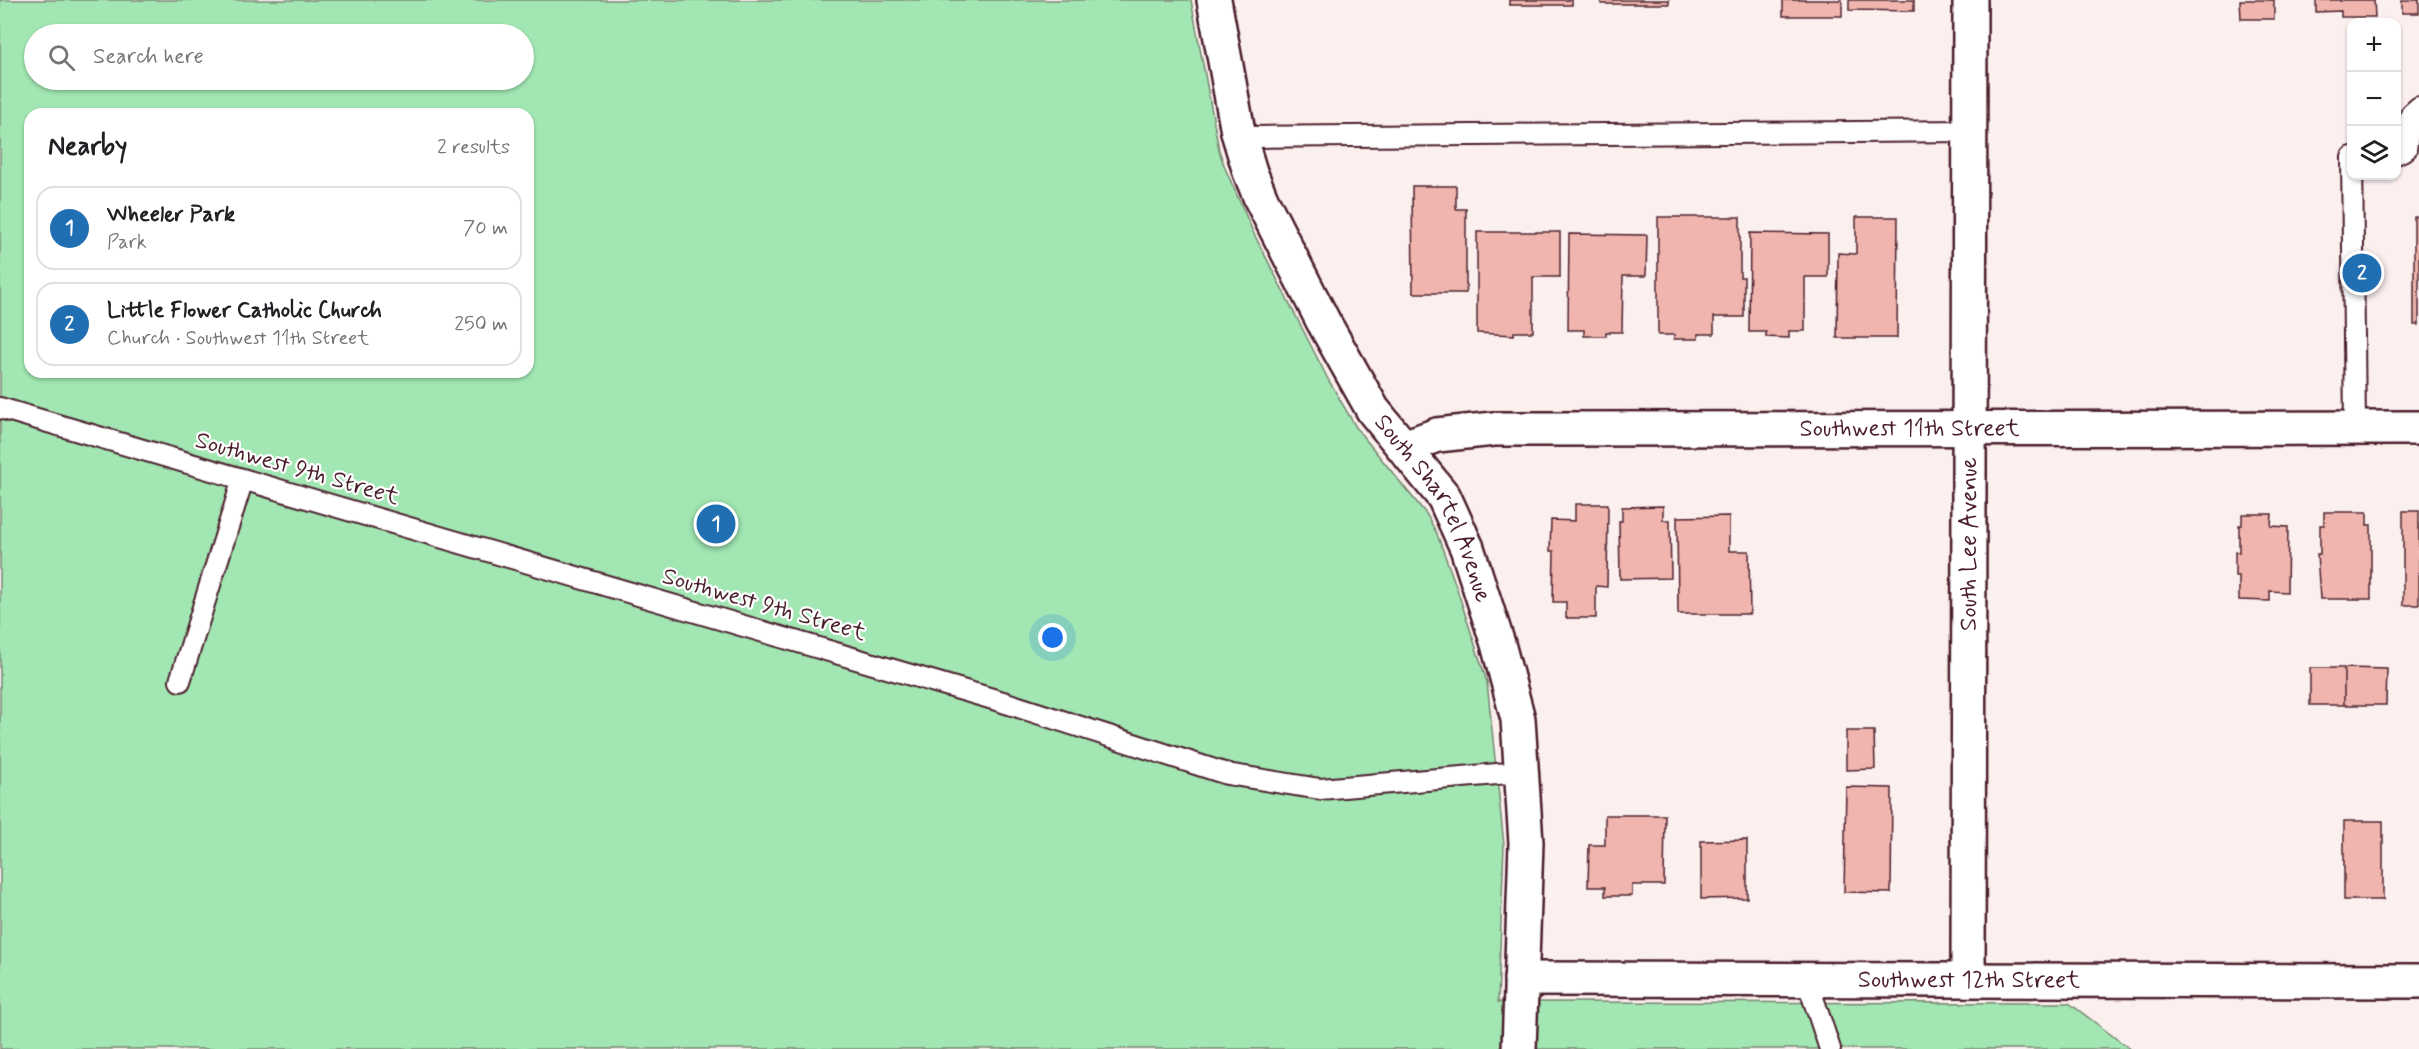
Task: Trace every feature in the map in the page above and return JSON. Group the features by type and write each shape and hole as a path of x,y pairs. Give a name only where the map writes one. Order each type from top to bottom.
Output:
{"street":[{"name":"South Shartel Avenue","path":"1214,0 1240,137 1250,172 1277,233 1373,410 1444,497 1467,548 1511,690 1518,719 1526,843 1519,1049"},
{"name":"South Lee Avenue","path":"1968,980 1970,0"},
{"name":"Southwest 11th Street","path":"1404,447 1437,435 1494,429 2419,428"},
{"name":"Southwest 12th Street","path":"1521,979 2419,981"}],"lane":[{"path":"2401,152 2406,149 2410,114 2419,107"},
{"path":"1240,137 1969,131"},
{"path":"2352,180 2355,428"},
{"name":"Southwest 9th Street","path":"0,408 1003,702 1227,774 1320,789 1521,772"},
{"path":"180,681 243,479"},
{"path":"1807,980 1830,1049"}],"green space":[{"path":"0,0 1191,0 1219,150 1225,168 1254,234 1329,381 1357,429 1427,515 1437,534 1487,682 1504,845 1498,1002 2069,1003 2130,1049 0,1049"}],"building":[{"path":"1509,0 1572,0 1572,5 1509,5"},
{"path":"1601,0 1669,0 1669,4 1601,4"},
{"path":"1783,0 1842,0 1842,16 1783,16"},
{"path":"1849,0 1914,0 1914,11 1849,10"},
{"path":"2240,0 2274,0 2274,19 2241,19"},
{"path":"2316,0 2374,0 2375,17 2341,17 2341,11 2316,12"},
{"path":"2402,0 2419,0 2419,13 2402,13"},
{"path":"1412,186 1456,186 1456,209 1466,209 1466,293 1413,293"},
{"path":"1658,217 1740,217 1740,277 1744,277 1744,317 1714,317 1714,334 1698,334 1698,339 1674,339 1674,335 1658,335"},
{"path":"1856,217 1898,217 1897,338 1837,338 1838,253 1856,254"},
{"path":"2414,217 2419,217 2419,325 2414,325"},
{"path":"1477,232 1560,232 1560,277 1533,277 1533,332 1514,332 1514,335 1477,333"},
{"path":"1750,233 1828,234 1828,277 1805,277 1805,331 1789,331 1789,338 1766,337 1766,332 1749,332"},
{"path":"1569,234 1647,235 1646,276 1623,276 1622,332 1606,332 1606,336 1584,336 1584,330 1568,330"},
{"path":"1575,504 1608,504 1607,587 1596,586 1596,618 1566,618 1566,602 1553,602 1554,551 1550,551 1551,520 1575,521"},
{"path":"1663,506 1663,520 1670,520 1671,578 1620,579 1619,521 1622,521 1622,507"},
{"path":"2403,511 2419,511 2419,605 2403,605"},
{"path":"2324,512 2367,512 2367,525 2371,525 2371,599 2320,599 2317,554 2320,554 2320,525 2324,525"},
{"path":"2242,514 2272,514 2271,526 2288,527 2287,592 2270,591 2270,601 2239,600 2239,576 2235,576 2235,552 2239,552 2239,525 2242,525"},
{"path":"1729,516 1729,551 1749,551 1750,614 1678,614 1677,517"},
{"path":"2310,668 2344,668 2344,705 2310,705"},
{"path":"2344,668 2387,669 2386,705 2344,705"},
{"path":"1846,731 1874,731 1875,769 1846,770"},
{"path":"1846,787 1892,788 1891,893 1844,892"},
{"path":"1605,815 1665,815 1664,885 1632,885 1632,896 1605,896 1605,887 1588,887 1589,845 1605,845"},
{"path":"2344,821 2383,821 2383,900 2344,900"},
{"path":"1747,840 1747,898 1701,899 1701,841"}],"place":[{"name":"Little Flower Catholic Church","path":"2362,273"},
{"name":"Wheeler Park","path":"716,524"}]}
